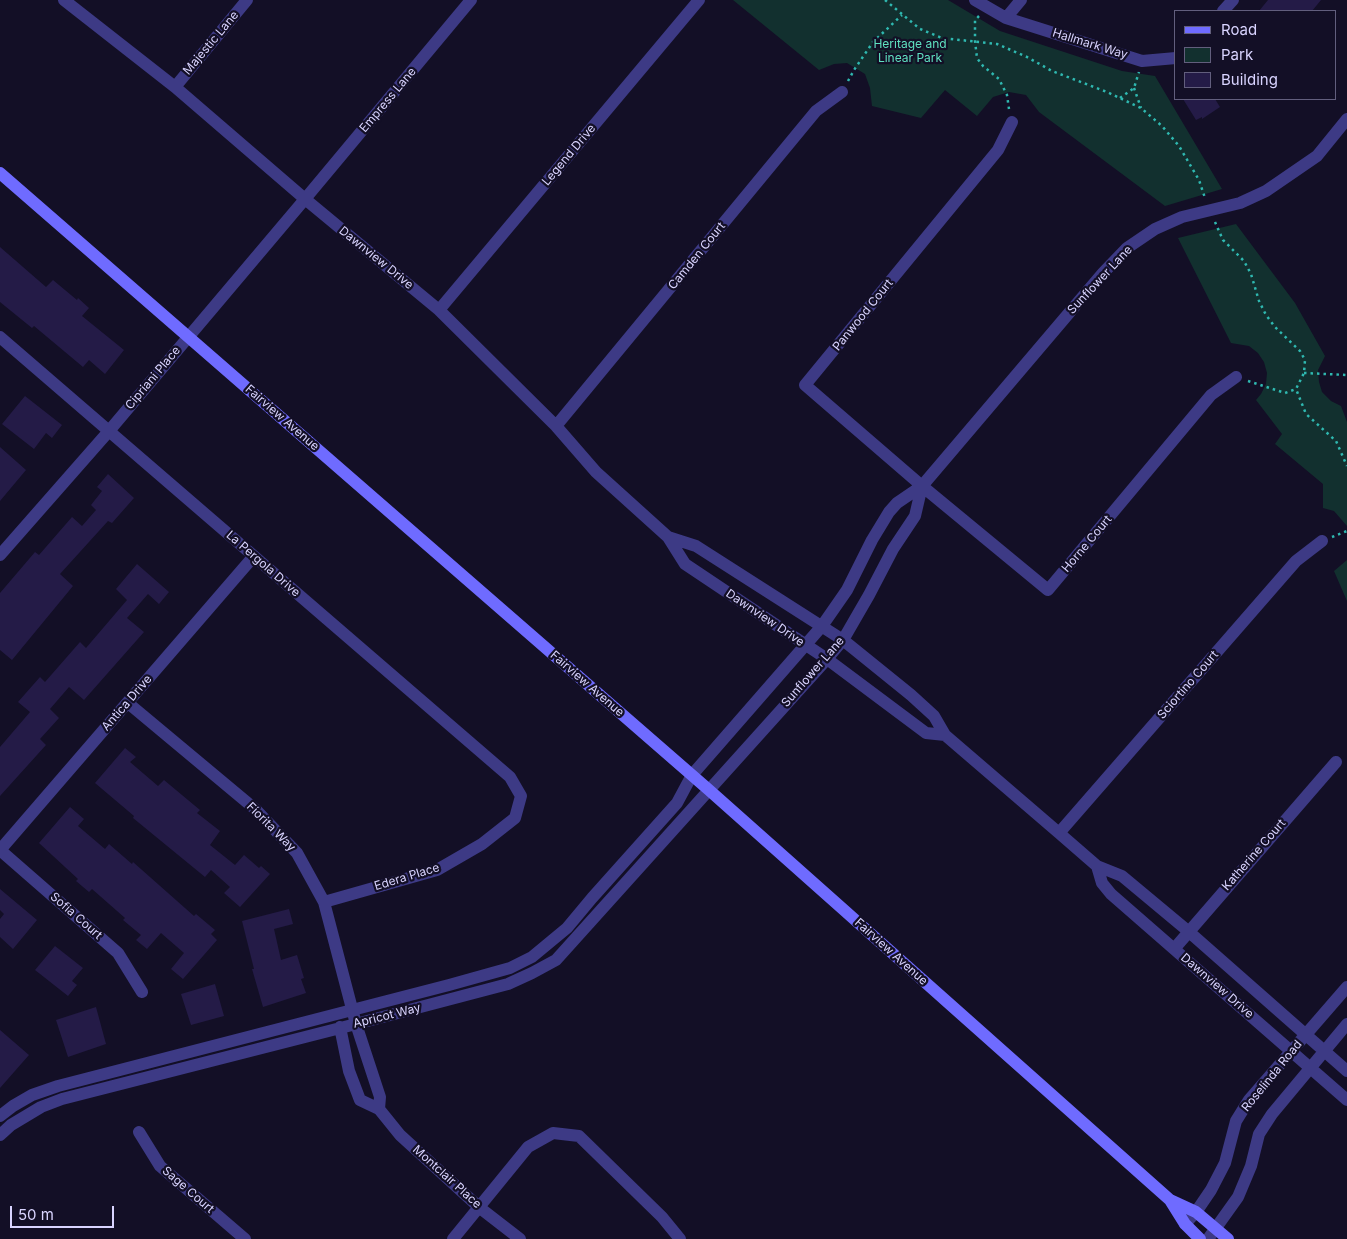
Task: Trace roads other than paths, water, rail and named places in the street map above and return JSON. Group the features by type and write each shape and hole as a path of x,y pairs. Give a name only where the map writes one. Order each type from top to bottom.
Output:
{"street":[{"name":"Dawnview Drive","path":"64,0 174,87 439,310 556,426 596,472 668,537 685,564 827,659 926,733 945,736"},
{"name":"Majestic Lane","path":"174,87 248,0"},
{"name":"Empress Lane","path":"305,199 471,0"},
{"name":"Legend Drive","path":"439,310 699,0"},
{"name":"Hallmark Way","path":"974,0 990,4 1006,18 1142,61 1174,58"},
{"path":"1006,18 1021,0"},
{"path":"1224,10 1232,0"},
{"name":"Camden Court","path":"556,426 816,111 842,92"},
{"name":"Sunflower Lane","path":"692,775 822,626 847,590 872,540 889,512 897,503 922,486 1103,273 1127,248 1155,229 1182,217 1240,203 1266,192 1316,156 1347,119"},
{"name":"Panwood Court","path":"922,486 805,385 998,150 1012,122"},
{"name":"Fairview Avenue","path":"0,172 692,775 1170,1200 1185,1224 1200,1238"},
{"name":"Cipriani Place","path":"0,555 109,431 305,199"},
{"name":"La Pergola Drive","path":"0,337 510,777 521,796"},
{"name":"Horne Court","path":"922,486 1048,590 1210,395 1236,377"},
{"name":"Sunflower Lane","path":"708,790 843,640 893,549 915,516 922,486"},
{"name":"Dawnview Drive","path":"668,537 696,546 843,640 911,695 934,716 945,736 1059,834 1097,866 1122,876 1188,931 1347,1071"},
{"name":"Sciortino Court","path":"1059,834 1296,561 1322,541"},
{"name":"Antica Drive","path":"0,850 254,556"},
{"name":"Fiorita Way","path":"128,703 255,809 297,853 324,902 356,1024"},
{"name":"Katherine Court","path":"1174,949 1336,762"},
{"name":"Apricot Way","path":"0,1116 32,1095 58,1086 352,1011 510,968 532,957 566,928 677,803 692,775"},
{"name":"Apricot Way","path":"0,1134 41,1107 62,1099 508,984 532,973 556,960 708,790"},
{"name":"Edera Place","path":"324,902 437,870 482,844 515,818 521,796"},
{"name":"Sofia Court","path":"0,850 118,953 142,992"},
{"name":"Dawnview Drive","path":"1097,866 1102,883 1111,894 1347,1100"},
{"name":"Roselinda Road","path":"1185,1224 1212,1190 1225,1164 1236,1122 1249,1100 1347,987"},
{"path":"356,1024 380,1098 379,1109"},
{"name":"Roselinda Road","path":"1200,1238 1215,1228 1238,1197 1251,1166 1259,1134 1272,1114 1347,1024"},
{"name":"Montclair Place","path":"340,1027 349,1072 360,1100 379,1109 400,1135 480,1208 520,1239"},
{"name":"Sage Court","path":"139,1132 160,1166 246,1239"},
{"path":"454,1239 528,1148 553,1133 578,1136 662,1217 680,1239"},
{"name":"Fairview Avenue","path":"1170,1200 1196,1212 1228,1239"}],"park label":[{"name":"Heritage and Linear Park","path":"910,51"}]}
